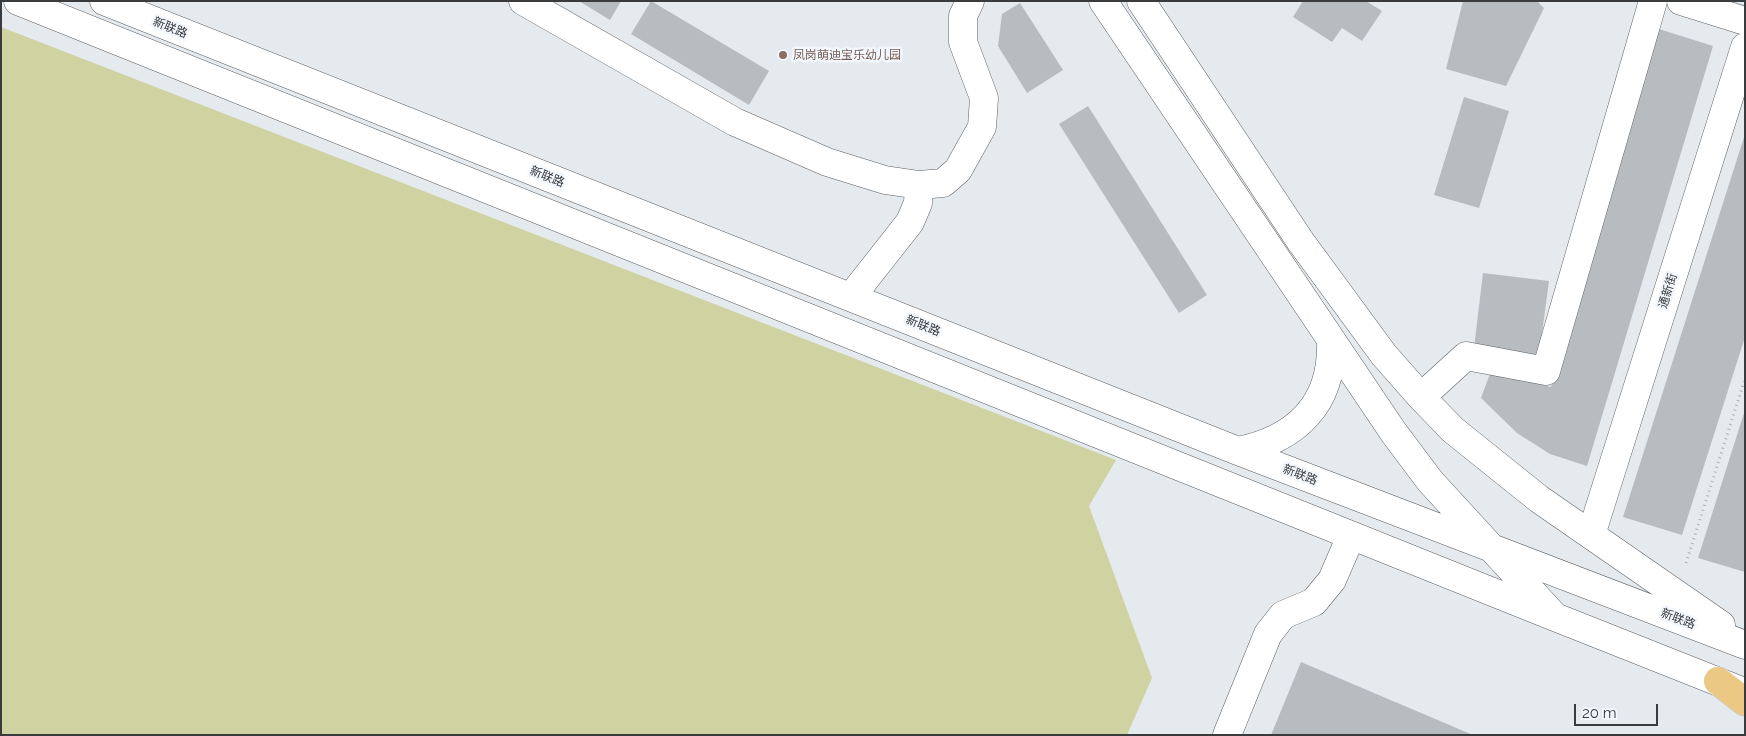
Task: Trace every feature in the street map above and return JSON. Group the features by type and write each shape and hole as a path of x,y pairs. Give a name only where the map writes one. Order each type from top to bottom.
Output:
{"main road":[{"path":"1718,682 1745,702"}],"street":[{"path":"18,1 1351,536 1745,692"},
{"name":"新联路","path":"104,1 1238,451 1745,645"},
{"path":"522,1 735,122 827,162 885,180 919,185 943,183 958,170 982,127 984,98 963,42 963,16 970,1"},
{"path":"1103,1 1331,341 1430,481 1555,617"},
{"path":"1141,1 1301,242 1372,340 1421,397 1453,430 1489,461 1591,535 1745,641"},
{"path":"1421,397 1466,356 1546,371 1653,1"},
{"path":"1681,1 1745,20"},
{"name":"通新街","path":"1591,535 1745,47"},
{"path":"851,298 910,222 918,203 919,185"},
{"path":"1238,451 1260,447 1279,438 1309,414 1327,381 1332,361 1331,341"},
{"path":"1227,735 1268,634 1284,615 1314,602 1332,580 1351,536"}],"path":[{"path":"1686,563 1745,380"}],"green space":[{"path":"1,27 1116,460 1089,506 1152,678 1127,735 1,735"}],"building":[{"path":"579,1 621,1 610,20"},
{"path":"651,1 769,71 749,105 631,34"},
{"path":"1303,1 1366,1 1382,11 1362,41 1342,28 1332,42 1293,17"},
{"path":"1463,1 1537,1 1544,8 1506,86 1446,69"},
{"path":"1020,3 1063,70 1027,93 998,46 1002,14"},
{"path":"1659,29 1713,46 1587,466 1550,454 1517,433 1481,398 1491,371 1551,387"},
{"path":"1464,97 1509,111 1479,208 1434,195"},
{"path":"1088,106 1207,295 1179,313 1059,124"},
{"path":"1745,134 1745,337 1682,535 1623,517"},
{"path":"1483,273 1549,281 1539,356 1474,348"},
{"path":"1745,413 1745,572 1698,558"},
{"path":"1301,662 1473,735 1271,735"}],"place":[{"name":"凤岗萌迪宝乐幼儿园","path":"783,55"}]}
